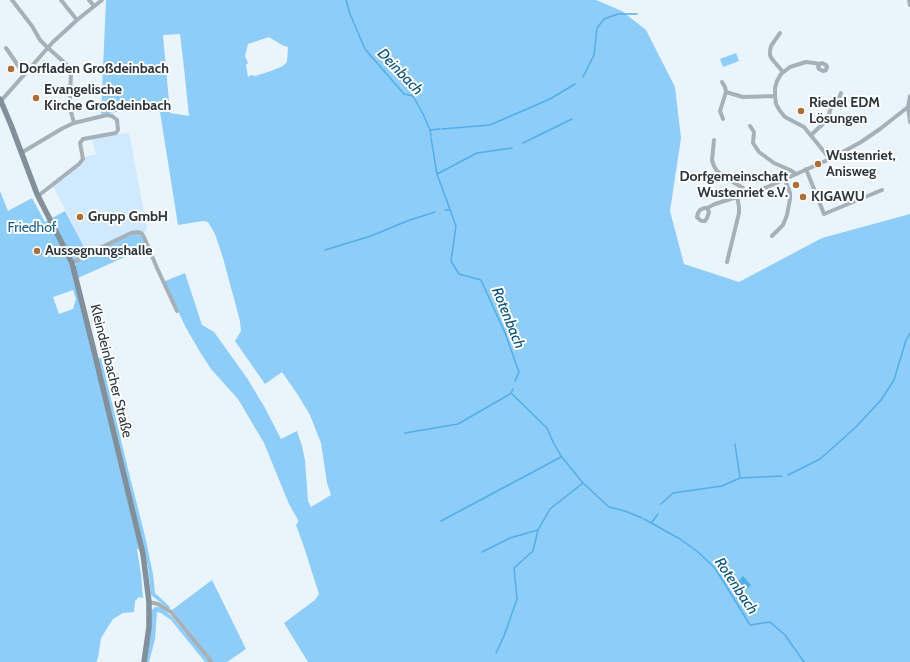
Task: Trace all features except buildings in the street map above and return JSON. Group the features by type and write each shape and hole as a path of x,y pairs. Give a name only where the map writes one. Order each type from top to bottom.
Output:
{"street":[{"path":"12,0 32,26 40,40 70,69 70,108 74,123"},
{"path":"61,0 76,20"},
{"path":"89,0 94,6"},
{"path":"1,100 47,47 76,20 102,0"},
{"path":"909,0 910,5"},
{"path":"780,33 771,46 770,55 783,72"},
{"path":"6,48 24,74"},
{"path":"820,64 806,62 790,67 783,72 777,81 775,96 776,104 785,117 804,127 830,159"},
{"path":"722,82 726,92 720,111 724,118"},
{"path":"726,92 743,97 775,96"},
{"path":"811,135 826,122 831,107 839,98 841,93"},
{"path":"910,96 908,107 910,122"},
{"name":"Kleindeinbacher Straße","path":"1,100 38,196 72,264 95,354 147,577 149,627 144,662"},
{"path":"708,208 715,204 764,188 830,159 861,142 908,107"},
{"path":"21,153 74,123 107,115 112,116 117,120 118,130 116,133 83,139 80,143 83,159 79,164 38,196"},
{"path":"750,126 754,132 753,143 759,152 774,163 796,174"},
{"path":"714,140 712,160 714,166 717,171 743,188 745,194"},
{"path":"806,169 824,214 882,190"},
{"path":"772,236 783,225 787,215 790,193 785,179"},
{"path":"727,262 740,207 738,196"},
{"path":"72,264 131,233 141,233 177,311"},
{"path":"149,602 158,604 171,612 212,662"}],"shaded area":[{"path":"129,133 147,228 144,234 89,255 53,186 85,161 85,157 96,154 92,139"},
{"path":"743,576 751,585 746,590 738,581"}],"green space":[{"path":"106,0 596,0 622,11 646,30 675,87 681,138 670,211 684,264 739,282 822,238 910,214 910,662 308,662 284,623 315,600 319,594 296,525 298,520 289,504 264,443 238,399 211,369 200,352 163,282 185,273 202,325 214,332 247,378 281,439 297,431 305,460 308,501 311,507 331,495 327,483 321,443 310,415 282,372 265,384 235,341 241,331 240,321 223,258 215,234 208,222 203,221 178,225 160,112 123,111 101,114","holes":["180,34 184,68 189,116 170,113 163,35","269,37 288,47 287,62 283,66 271,71 248,77 246,65 248,63 245,56 248,44"]},
{"path":"736,53 739,61 723,67 720,59"},
{"name":"Friedhof","path":"0,191 8,211 32,198 45,222 48,220 73,273 139,548 137,550 143,598 139,597 135,601 134,612 123,613 113,619 101,638 96,662 0,662","holes":["73,290 76,299 73,309 59,314 53,297"]},
{"path":"65,211 88,254 76,260 72,259 52,218"},
{"path":"135,234 142,237 147,247 78,278 74,266 76,265 76,262"},
{"path":"101,358 145,536 153,574 155,593 170,607 169,609 151,595 148,567 142,540 98,359"},
{"path":"212,580 246,649 227,662 214,662 172,610"},
{"path":"155,607 162,608 171,616 211,662 205,662 171,620 157,612 155,639 149,662 146,662 150,636 151,611"}],"waterway":[{"name":"Deinbach","path":"346,0 350,14 365,49 404,94 413,96 423,114 431,136"},
{"path":"583,77 594,55 597,28 604,19 618,14 637,14"},
{"path":"442,129 490,125 550,99 575,84"},
{"path":"523,143 572,119"},
{"path":"430,130 440,129"},
{"name":"Rotenbach","path":"431,138 437,174 456,226 451,261 459,274 481,280 505,333 519,372 515,381"},
{"path":"437,174 477,153 512,148"},
{"path":"325,250 371,236 407,221 435,212"},
{"path":"788,475 820,459 856,427 881,400 894,380 906,340 910,333"},
{"name":"Rotenbach","path":"513,389 511,393 547,428 561,456 583,483 609,507 625,511 642,518"},
{"path":"405,433 458,424 510,394"},
{"path":"735,444 740,478"},
{"path":"441,521 561,457"},
{"path":"661,504 673,493 722,486 740,478 782,476"},
{"path":"496,653 504,636 517,599 514,568 533,551 538,530 550,509 583,483"},
{"path":"652,522 658,514"},
{"name":"Rotenbach","path":"644,519 680,539 698,552 715,568 750,625 770,622 785,635 804,662"},
{"path":"482,552 510,538 538,530"}],"place":[{"name":"Dorfladen Großdeinbach","path":"11,69"},
{"name":"Evangelische Kirche Großdeinbach","path":"36,98"},
{"name":"Riedel EDM Lösungen","path":"801,111"},
{"name":"Wustenriet, Anisweg","path":"818,164"},
{"name":"Dorfgemeinschaft Wustenriet e.V.","path":"796,185"},
{"name":"KIGAWU","path":"803,197"},
{"name":"Grupp GmbH","path":"80,217"},
{"name":"Aussegnungshalle","path":"37,251"}]}
